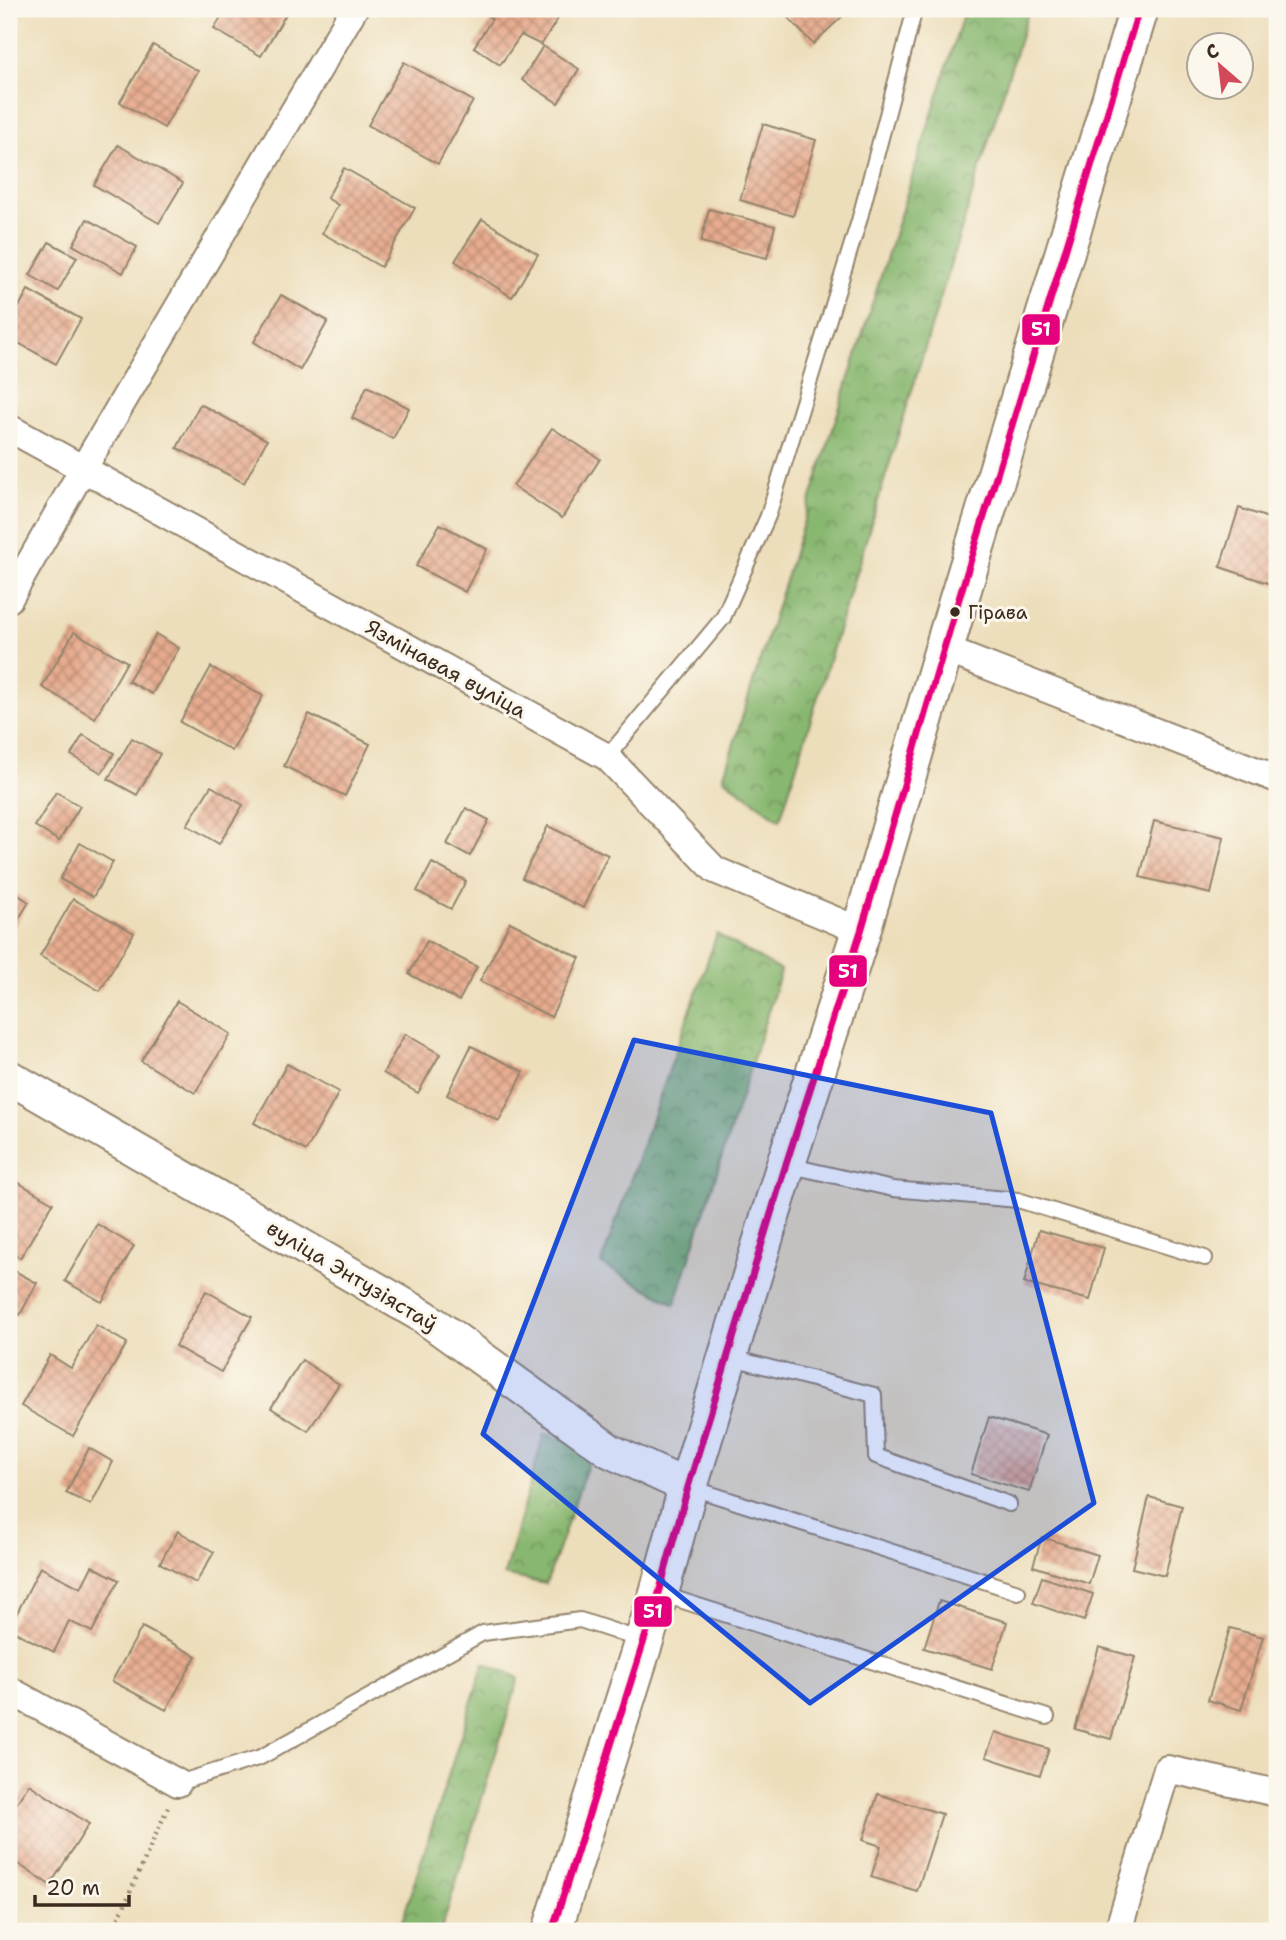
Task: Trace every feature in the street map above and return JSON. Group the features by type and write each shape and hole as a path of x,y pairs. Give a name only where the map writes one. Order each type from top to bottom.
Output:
{"main road":[{"path":"552,1931 659,1593 688,1487 786,1164 862,931 944,649 1139,9"}],"street":[{"path":"9,599 354,9"},
{"name":"Язмінавая вуліца","path":"9,428 607,757 715,870 862,931"},
{"path":"944,649 1277,779"},
{"name":"вуліца Энтузіястаў","path":"9,1077 423,1316 610,1451 688,1487"},
{"path":"9,1690 178,1783"},
{"path":"1118,1931 1167,1769 1277,1793"}],"lane":[{"path":"607,757 723,618 768,516 859,221 915,9"},
{"path":"786,1164 893,1189 1018,1200 1205,1258"},
{"path":"728,1356 874,1395 876,1456 1009,1504"},
{"path":"688,1487 1018,1592"},
{"path":"659,1593 1047,1717"},
{"path":"178,1783 261,1757 483,1633 580,1620 644,1641"}],"path":[{"path":"113,1931 178,1783"}],"highlighted area":[{"path":"634,1040 991,1113 1094,1503 810,1703 483,1434"}],"green space":[{"path":"965,9 1029,9 780,820 723,778"},
{"path":"717,934 781,971 675,1304 601,1264"},
{"path":"544,1434 594,1447 546,1584 504,1575"},
{"path":"484,1663 519,1678 441,1931 399,1931"}],"building":[{"path":"226,9 278,9 286,14 261,56 214,29"},
{"path":"477,9 564,9 541,45 521,35 500,65 474,47 492,19"},
{"path":"780,9 850,9 813,44"},
{"path":"153,45 198,71 164,128 120,102"},
{"path":"543,46 579,69 558,103 522,80"},
{"path":"404,62 473,101 438,164 368,125"},
{"path":"763,124 816,140 793,216 740,200"},
{"path":"118,145 183,183 159,223 94,185"},
{"path":"344,168 415,208 381,267 322,233 338,205 327,198"},
{"path":"709,209 775,226 767,258 701,242"},
{"path":"87,219 137,247 123,273 73,245"},
{"path":"482,219 538,254 512,297 455,261"},
{"path":"49,242 77,257 58,291 30,275"},
{"path":"28,290 81,319 56,364 9,338 9,325"},
{"path":"281,295 328,321 300,370 254,342"},
{"path":"367,386 409,408 393,439 352,418"},
{"path":"200,404 267,440 244,483 177,448"},
{"path":"552,428 600,459 562,518 513,486"},
{"path":"1239,508 1277,521 1277,586 1220,567"},
{"path":"440,524 487,549 465,592 416,566"},
{"path":"74,632 127,662 95,718 42,687"},
{"path":"156,634 179,648 152,694 128,681"},
{"path":"211,667 263,696 232,751 180,722"},
{"path":"309,714 370,744 345,796 284,766"},
{"path":"83,735 114,753 102,773 71,755"},
{"path":"132,738 160,754 137,795 108,779"},
{"path":"211,786 243,805 219,844 187,825"},
{"path":"56,792 80,806 59,841 35,826"},
{"path":"466,808 489,820 470,856 447,844"},
{"path":"1154,821 1224,837 1211,894 1140,877"},
{"path":"548,826 608,855 583,908 522,878"},
{"path":"80,843 113,862 93,897 60,879"},
{"path":"432,863 466,881 451,909 417,891"},
{"path":"9,889 29,902 9,935"},
{"path":"73,899 134,933 100,991 40,956"},
{"path":"510,922 580,958 551,1017 480,981"},
{"path":"427,941 477,967 459,1001 409,974"},
{"path":"177,1001 231,1034 195,1093 141,1061"},
{"path":"405,1034 440,1054 418,1093 383,1073"},
{"path":"471,1046 524,1072 499,1121 447,1095"},
{"path":"287,1064 339,1092 306,1151 254,1123"},
{"path":"9,1177 53,1203 20,1258 9,1252"},
{"path":"97,1224 134,1246 102,1302 65,1281"},
{"path":"1039,1230 1104,1248 1090,1300 1024,1283"},
{"path":"9,1268 37,1283 20,1315 9,1308"},
{"path":"206,1291 252,1317 221,1372 175,1346"},
{"path":"96,1325 127,1343 73,1436 21,1406 50,1355 71,1368"},
{"path":"302,1360 339,1384 308,1431 271,1408"},
{"path":"989,1417 1047,1435 1029,1492 971,1474"},
{"path":"89,1448 113,1462 91,1505 66,1493"},
{"path":"1149,1497 1182,1506 1165,1576 1132,1568"},
{"path":"178,1531 214,1552 196,1583 160,1563"},
{"path":"1042,1537 1098,1555 1089,1584 1033,1566"},
{"path":"92,1566 119,1580 92,1632 69,1621 54,1652 9,1629 40,1567 81,1588"},
{"path":"1042,1577 1093,1594 1084,1621 1033,1603"},
{"path":"939,1601 1007,1622 992,1669 924,1648"},
{"path":"142,1627 196,1656 166,1710 112,1681"},
{"path":"1230,1628 1263,1637 1241,1710 1208,1700"},
{"path":"1099,1647 1135,1657 1111,1739 1075,1729"},
{"path":"995,1732 1049,1749 1040,1775 986,1757"},
{"path":"29,1784 89,1824 50,1885 9,1858 9,1815"},
{"path":"878,1794 942,1814 917,1891 871,1877 881,1846 863,1840"}],"transit line":[{"name":"51","path":"552,1931 659,1593 688,1487 786,1164 861,931 954,615 1139,9"}],"place":[{"name":"Гірава","path":"955,612"}]}
